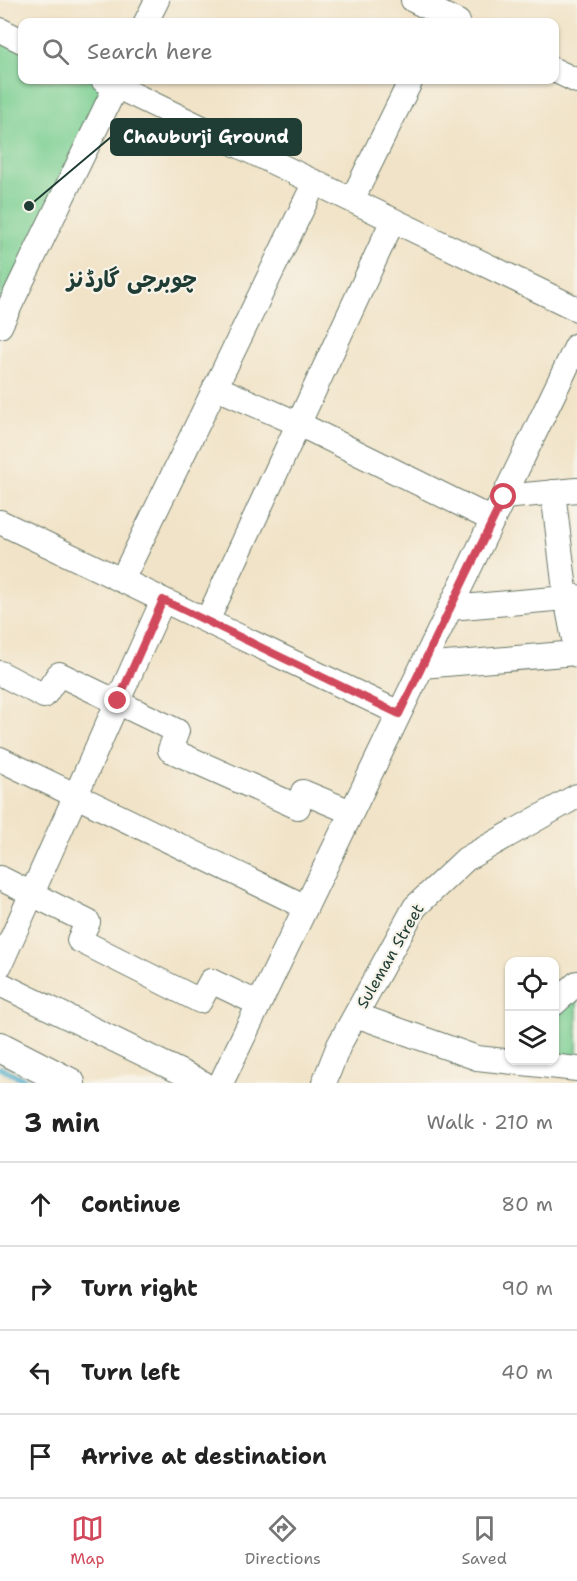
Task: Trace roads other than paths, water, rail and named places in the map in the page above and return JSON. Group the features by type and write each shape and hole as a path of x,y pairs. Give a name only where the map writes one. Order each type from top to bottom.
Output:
{"main road":[{"path":"0,1047 70,1083"}],"street":[{"path":"148,18 157,0"},
{"path":"413,0 447,15"},
{"path":"0,30 18,39"},
{"path":"559,72 577,81"},
{"path":"0,326 112,84"},
{"path":"117,84 577,309"},
{"path":"352,200 409,84"},
{"path":"122,580 315,182"},
{"path":"207,621 393,220"},
{"path":"221,1083 504,497 570,372 577,345"},
{"path":"215,387 299,424 493,520"},
{"path":"504,497 577,490"},
{"path":"422,666 577,654 572,598 553,492"},
{"path":"0,522 399,714"},
{"path":"450,608 572,598"},
{"path":"0,965 163,600"},
{"path":"0,673 44,696 59,674 177,731 170,750 298,807 303,792 351,812"},
{"path":"0,759 306,908"},
{"name":"Suleman Street","path":"324,1083 339,1045 415,907 466,859 577,796"},
{"path":"0,878 88,921 79,940 200,1001 211,981 259,1004"},
{"path":"559,1000 577,983"},
{"path":"0,984 203,1083"},
{"path":"356,1015 477,1058 505,1060"},
{"path":"547,1065 577,1069"}],"waterway":[{"path":"0,1068 32,1083"}],"place":[{"name":"Chauburji Ground","path":"29,206"}],"district":[{"name":"چوبرجی گارڈنز","path":"132,279"}]}
